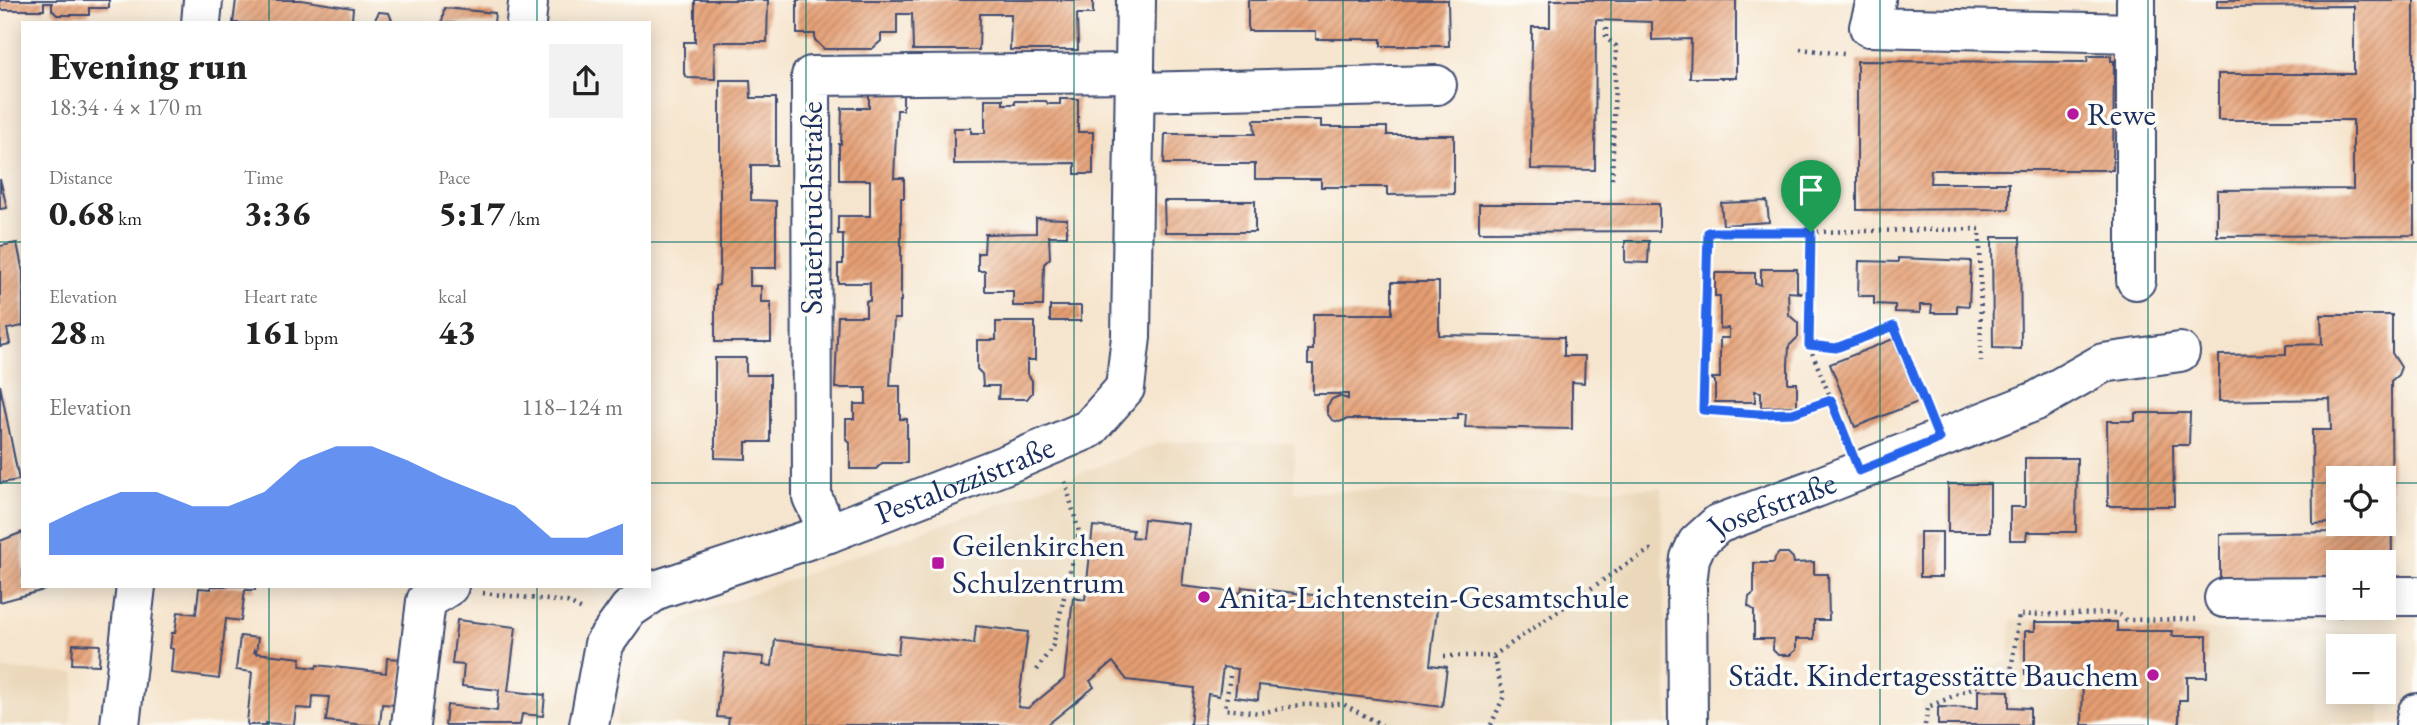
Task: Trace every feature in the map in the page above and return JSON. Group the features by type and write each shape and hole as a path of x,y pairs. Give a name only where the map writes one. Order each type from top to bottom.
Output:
{"street":[{"path":"201,21 203,0"},
{"name":"Pestalozzistraße","path":"589,725 604,643 629,609 659,589 828,533 1051,446 1089,429 1125,388 1131,337 1136,0"},
{"path":"1876,0 1869,27 2136,17 2136,280"},
{"name":"Sauerbruchstraße","path":"828,533 812,497 811,76 1135,82"},
{"path":"1135,82 1437,85"},
{"name":"Josefstraße","path":"1688,725 1687,584 1690,558 1697,543 1718,524 1939,439 1981,392 2036,401 2104,363 2180,352"},
{"path":"120,725 136,588"},
{"path":"411,725 426,601 460,589"},
{"path":"2396,596 2417,596"},
{"path":"2215,608 2326,598"},
{"path":"2416,725 2417,713"}],"path":[{"path":"1606,28 1606,38 1616,46 1612,184"},
{"path":"1831,400 1793,413 1758,414 1703,410 1708,232 1980,229 1981,392"},
{"path":"1811,232 1809,345 1859,471"},
{"path":"1809,345 1836,348 1894,326 1939,439"},
{"path":"1037,670 1053,645 1079,532 1070,494 1051,446"},
{"path":"1444,656 1493,656 1650,550 1690,558"},
{"path":"460,589 567,602 616,627"},
{"path":"1925,725 1928,707 2011,671 2018,615 2117,613 2126,620 2215,608"},
{"path":"1491,725 1504,695 1493,656"},
{"path":"1230,677 1226,709 1260,713 1299,705 1343,704 1382,725"}],"shaded area":[{"name":"Anita-Lichtenstein-Gesamtschule","path":"1163,442 1295,443 1294,492 1661,488 1668,725 616,725 618,708 648,655 674,625 692,615"},
{"name":"Städt. Kindertagesstätte Bauchem","path":"2011,620 2119,621 2119,628 2390,633 2326,634 2326,704 2382,704 2380,725 1922,725 1921,694 2009,660"},
{"path":"0,669 76,673 70,725 0,725"}],"building":[{"path":"0,0 109,0 109,8 89,8 89,15 57,15 52,10 52,3 44,3 44,10 0,10"},
{"path":"236,0 301,0 353,8 352,19 360,21 233,21"},
{"path":"695,0 768,0 767,42 714,42 715,79 688,78 684,74 684,42 695,42"},
{"path":"797,0 1093,0 1093,14 1077,14 1078,50 1010,50 1011,14 980,14 979,50 913,50 912,14 897,14 897,34 881,34 881,41 872,49 824,49 815,40 815,34 797,34"},
{"path":"1248,0 1448,0 1449,46 1381,46 1381,39 1316,39 1316,31 1248,31"},
{"path":"1550,0 1736,0 1736,78 1690,78 1691,39 1652,40 1652,22 1596,20 1595,170 1531,169 1532,27 1550,27"},
{"path":"2217,0 2414,0 2414,235 2217,236 2217,190 2353,189 2353,120 2218,120 2218,74 2354,74 2354,6 2217,7"},
{"path":"444,8 495,13 494,21 442,21"},
{"path":"379,12 389,13 392,21 374,21"},
{"path":"2088,56 2111,56 2111,61 2114,61 2113,170 1931,170 1930,183 2009,183 2009,209 1857,210 1857,61 2087,62"},
{"path":"720,80 750,80 751,98 776,98 776,165 751,165 751,200 776,201 776,268 750,268 750,286 761,286 761,302 771,302 771,342 715,342 715,286 719,285 720,268"},
{"path":"869,90 903,90 903,110 897,110 894,178 904,178 904,198 901,198 901,301 900,319 894,319 890,386 900,386 900,419 907,419 907,463 882,463 876,469 850,469 846,419 854,419 854,404 866,404 866,388 835,388 838,316 866,316 866,301 870,301 870,283 838,283 838,264 843,264 843,234 838,234 838,216 870,216 870,180 839,180 839,144 842,108 869,108"},
{"path":"985,99 1003,99 1003,104 1015,104 1015,101 1046,101 1048,104 1060,104 1060,99 1078,99 1078,132 1093,132 1093,174 1075,174 1075,163 954,164 954,128 971,128 971,133 985,133"},
{"path":"1254,120 1321,120 1321,127 1387,127 1387,135 1454,135 1454,194 1387,195 1387,187 1321,187 1321,179 1255,179 1255,164 1164,164 1165,134 1255,134"},
{"path":"0,179 7,208 0,209"},
{"path":"1164,201 1255,201 1255,232 1165,232"},
{"path":"1767,201 1769,222 1723,225 1721,203"},
{"path":"1479,204 1659,204 1659,231 1479,232"},
{"path":"1036,218 1067,219 1067,236 1049,236 1050,258 1044,264 1043,306 1013,306 1013,291 985,291 985,271 978,271 978,253 984,253 985,234 1036,233"},
{"path":"1992,237 2020,237 2021,349 1993,348"},
{"path":"1625,241 1649,241 1648,263 1625,262"},
{"path":"17,243 21,262 21,326 7,329 10,344 0,346 0,246"},
{"path":"1898,258 1971,261 1969,306 1957,305 1957,313 1931,313 1932,305 1920,305 1920,313 1895,312 1895,305 1874,304 1874,296 1858,296 1859,261 1898,262"},
{"path":"1761,269 1797,269 1797,291 1802,293 1788,292 1789,315 1798,323 1798,337 1789,346 1788,383 1797,383 1797,406 1761,407 1761,392 1755,391 1755,402 1715,402 1715,381 1710,378 1720,378 1720,338 1729,338 1729,328 1720,329 1720,296 1715,296 1715,273 1755,273 1755,284 1761,285"},
{"path":"1392,282 1439,282 1439,335 1564,337 1564,356 1585,356 1584,383 1572,382 1572,429 1465,427 1466,414 1458,414 1458,419 1332,420 1327,413 1327,406 1332,399 1339,396 1348,399 1348,394 1313,394 1313,364 1308,364 1308,350 1313,350 1313,314 1392,314"},
{"path":"1050,306 1081,306 1081,321 1050,321"},
{"path":"2321,315 2392,315 2392,353 2401,367 2398,375 2391,381 2391,466 2326,466 2326,523 2313,524 2312,430 2331,430 2330,399 2219,401 2219,355 2286,354 2286,345 2322,344"},
{"path":"996,322 1035,322 1035,360 1027,360 1032,393 1027,399 998,399 999,386 983,386 982,374 977,369 977,340 996,340"},
{"path":"1893,339 1918,402 1855,427 1830,364"},
{"path":"715,358 746,358 746,375 770,375 770,442 746,442 746,459 715,458"},
{"path":"0,385 19,480 0,483"},
{"path":"2135,413 2190,413 2189,445 2173,445 2174,506 2108,506 2107,421 2135,421"},
{"path":"2025,458 2077,458 2076,532 2027,532 2026,540 2010,540 2010,507 2025,507"},
{"path":"1948,484 1990,484 1990,532 1948,532"},
{"path":"1144,519 1189,524 1182,586 1241,593 1242,587 1437,609 1430,665 1447,667 1442,707 1259,685 1258,700 1235,697 1238,669 1223,667 1219,696 1208,694 1204,725 1190,725 1194,688 1127,680 1113,662 1090,681 1094,687 1047,725 728,725 729,718 717,717 724,653 764,657 763,665 772,666 775,640 898,654 900,636 974,644 976,626 1028,632 1018,707 1028,708 1064,679 1073,598 1085,600 1093,526 1133,530 1132,537 1142,538"},
{"path":"1920,532 1942,532 1942,577 1920,577"},
{"path":"2326,532 2326,536 2392,536 2392,550 2326,550 2326,580 2220,582 2220,534"},
{"path":"21,533 21,588 51,588 0,602 0,541"},
{"path":"1779,553 1788,553 1794,563 1814,562 1814,574 1828,574 1829,620 1814,620 1814,639 1796,639 1796,650 1790,655 1778,655 1773,650 1773,639 1754,639 1754,610 1748,606 1749,597 1754,593 1754,563 1774,563"},
{"path":"199,588 255,588 245,590 241,621 226,619 219,679 171,673 173,649 170,648 178,612 196,614"},
{"path":"457,620 516,627 508,691 545,695 543,716 522,714 520,725 445,725 447,705 497,711 499,690 462,686 464,665 452,664"},
{"path":"2035,622 2117,622 2117,631 2173,631 2172,636 2207,636 2207,677 2187,677 2187,700 2179,700 2179,725 2082,725 2083,675 2025,675 2025,631 2035,631"},
{"path":"240,636 258,638 256,653 301,658 300,666 316,668 317,665 386,673 387,658 403,659 398,705 382,704 380,725 326,721 329,697 313,696 312,709 296,708 294,725 248,725 252,672 236,670"},
{"path":"73,644 100,645 99,665 72,664"},
{"path":"1978,690 2009,691 2009,707 2030,708 2030,725 1938,725 1938,707 1978,708"}],"place":[{"name":"Rewe","path":"2073,114"},
{"name":"Geilenkirchen Schulzentrum","path":"938,563"},
{"name":"Anita-Lichtenstein-Gesamtschule","path":"1204,597"},
{"name":"Städt. Kindertagesstätte Bauchem","path":"2153,675"}],"route":[{"path":"1708,232 1811,232 1809,345 1836,348 1894,326 1939,439 1859,471 1831,400 1793,413 1758,414 1703,410 1708,232"}]}
